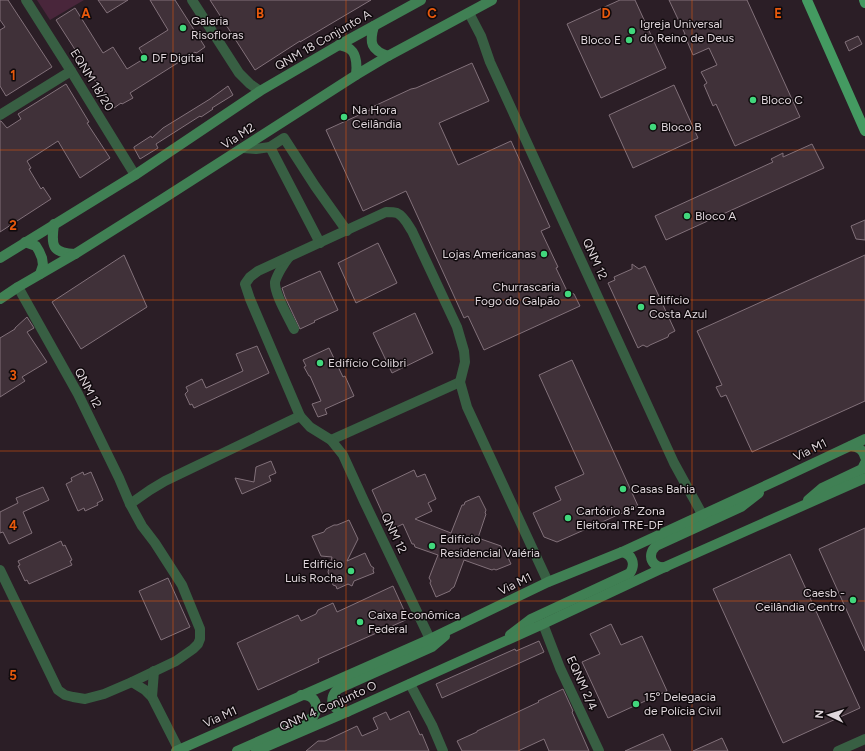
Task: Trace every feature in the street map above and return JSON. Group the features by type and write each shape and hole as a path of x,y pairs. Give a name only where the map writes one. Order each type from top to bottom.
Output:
{"main road":[{"name":"QNM 18 Conjunto A","path":"260,91 421,0"},
{"name":"Via M2","path":"0,299 75,254 356,75 492,0"},
{"path":"807,0 865,131"},
{"path":"374,26 371,35 374,48 388,56"},
{"path":"339,45 352,51 357,66 356,75"},
{"name":"Via M2","path":"0,258 135,175 260,91"},
{"path":"54,224 52,238 53,244 57,250 64,253 75,254"},
{"path":"25,242 33,244 39,251 43,265 40,274"},
{"name":"Via M1","path":"177,750 430,639 548,582 622,552 865,439"},
{"path":"851,446 855,446 862,450 865,457"},
{"path":"797,508 822,488 862,469 865,462"},
{"path":"410,684 667,566 865,478"},
{"path":"667,566 659,567 652,562 651,554 656,546 741,507 772,483"},
{"path":"495,645 531,619 630,573 633,567 633,560 628,554 622,552"},
{"path":"347,712 339,711 333,705 334,692 432,647 463,623"},
{"name":"QNM 4 Conjunto O","path":"256,751 410,684"},
{"path":"237,751 312,718 315,715 317,706 313,699 309,696 301,695"}],"street":[{"name":"EQNM 18/20","path":"26,0 135,175"},
{"path":"192,0 239,73 260,91"},
{"name":"QNM 12","path":"469,13 481,36 490,62 674,463 702,514"},
{"path":"0,115 71,70"},
{"path":"243,148 256,149 270,147 284,138 346,230"},
{"path":"270,147 320,243"},
{"name":"QNM 12","path":"430,639 343,455 331,440 310,426 300,416 245,284 250,277 258,271 386,212 396,213 401,216 412,231 457,327 464,351 465,362 460,382 467,407 548,582"},
{"path":"289,257 276,280 275,286 277,294 294,329"},
{"name":"QNM 12","path":"0,570 58,690 65,695 84,699 104,694 176,661 194,649 200,639 200,629 182,585 142,526 78,394 18,287"},
{"path":"331,440 460,382"},
{"path":"130,504 165,481 300,416"},
{"name":"EQNM 2/4","path":"543,624 560,668 599,751"},
{"path":"152,697 154,672"},
{"path":"132,682 145,690 152,697 177,750"},
{"path":"410,684 432,724 443,751"},
{"path":"838,751 865,739"}],"shaded area":[{"path":"37,0 84,0 50,20"}],"building":[{"path":"0,0 8,0 52,67 6,96 0,86 0,30 5,27 0,20"},
{"path":"98,0 128,0 107,13"},
{"path":"150,0 175,0 205,47 130,93 133,98 114,108 56,20 75,8 103,53 113,47 127,69 145,58 139,48 168,30"},
{"path":"210,0 371,0 300,41 255,70"},
{"name":"Bloco E","path":"620,0 635,0 666,68 601,98 567,24"},
{"path":"669,0 747,0 800,117 735,146 716,104 713,106 704,85 707,83 701,72 717,65 709,48 693,55"},
{"path":"858,36 862,44 849,51 845,42"},
{"path":"472,63 489,101 439,123 458,165 511,141 550,227 541,231 558,267 556,268 567,291 574,294 580,306 484,350 468,316 464,318 406,191 363,211 326,130 411,89"},
{"path":"66,84 89,122 87,123 110,158 80,178 58,141 27,161 31,168 29,169 41,189 43,187 51,199 0,232 0,121 7,128 21,119 18,114"},
{"path":"674,85 698,138 633,168 609,115"},
{"path":"228,86 233,95 201,117 200,116 156,144 158,148 140,159 134,147 151,136 152,138 163,128"},
{"path":"812,144 824,168 666,240 655,216 773,162 771,159 783,153 783,157"},
{"path":"865,220 865,240 856,239 851,226"},
{"path":"378,243 397,283 356,303 338,263"},
{"path":"124,255 147,307 81,349 52,302"},
{"path":"865,255 865,401 752,452 726,395 721,397 716,387 722,385 697,331"},
{"name":"Edifício Costa Azul","path":"632,264 639,269 645,266 675,331 669,334 668,337 647,347 643,345 638,348 608,283 615,280 614,277 632,269"},
{"path":"320,271 338,310 300,329 282,288"},
{"path":"415,313 433,353 392,373 373,333"},
{"path":"27,317 34,328 27,332 47,362 22,377 25,381 0,397 0,338 15,329"},
{"path":"257,346 269,373 194,408 192,404 190,405 185,394 188,391 186,387 202,379 206,388 243,371 236,354"},
{"path":"329,348 343,377 345,376 354,396 325,409 327,414 318,417 312,404 321,401 310,376 304,367 306,366 303,360"},
{"path":"572,360 638,506 557,542 544,537 533,513 561,500 555,487 584,474 539,375"},
{"path":"271,461 276,473 269,476 271,481 242,494 235,478 254,482 256,467"},
{"path":"414,470 417,477 425,474 436,499 428,503 432,511 415,519 451,533 462,505 464,505 465,502 479,496 486,510 486,514 478,538 501,546 511,564 496,570 492,570 464,560 454,587 450,591 436,597 429,578 438,555 415,547 414,544 412,544 403,524 390,530 372,490"},
{"path":"83,472 84,475 91,472 103,500 97,503 98,505 85,511 84,508 78,511 66,484 72,481 71,478"},
{"path":"43,487 49,500 23,512 32,533 9,544 3,532 0,533 0,512 18,503 16,498"},
{"path":"349,520 358,539 347,561 365,553 371,566 374,568 374,573 354,581 352,586 348,584 337,589 336,586 333,585 328,572 332,557 321,556 312,536 324,532 326,529 334,525"},
{"name":"Caesb - Ceilândia Centro","path":"865,528 865,651 819,549"},
{"path":"61,541 63,546 65,545 72,560 70,561 72,565 29,584 27,580 25,581 18,566 20,565 18,561"},
{"path":"790,554 860,708 783,743 713,589"},
{"path":"168,578 190,627 161,640 139,591"},
{"path":"393,586 408,619 318,659 319,662 258,690 237,643 298,615 301,621 316,614 318,610 333,603 337,612"},
{"path":"611,624 621,645 642,636 667,691 608,718 582,662 600,654 590,634"},
{"path":"539,641 544,652 442,698 436,684 515,649 516,651"},
{"path":"563,689 589,751 549,751 544,739 518,751 462,751 457,741"},
{"path":"409,711 420,735 422,734 429,751 306,751 318,741 325,741 357,726 362,736 378,729 373,718 386,712 390,720"},
{"path":"663,734 671,751 625,751"},
{"path":"722,738 728,751 693,751"}],"place":[{"name":"Galeria Risofloras","path":"183,28"},
{"name":"Igreja Universal do Reino de Deus","path":"632,31"},
{"name":"Bloco E","path":"629,40"},
{"name":"DF Digital","path":"144,58"},
{"name":"Bloco C","path":"753,100"},
{"name":"Na Hora Ceilândia","path":"344,117"},
{"name":"Bloco B","path":"653,127"},
{"name":"Bloco A","path":"687,216"},
{"name":"Lojas Americanas","path":"544,254"},
{"name":"Churrascaria Fogo do Galpão","path":"568,294"},
{"name":"Edifício Costa Azul","path":"641,307"},
{"name":"Edifício Colibri","path":"320,363"},
{"name":"Casas Bahia","path":"623,489"},
{"name":"Cartório 8ª Zona Eleitoral TRE-DF","path":"568,518"},
{"name":"Edifício Residencial Valéria","path":"432,546"},
{"name":"Edifício Luis Rocha","path":"351,571"},
{"name":"Caesb - Ceilândia Centro","path":"853,600"},
{"name":"Caixa Econômica Federal","path":"360,622"},
{"name":"15º Delegacia de Polícia Civil","path":"636,704"}]}
